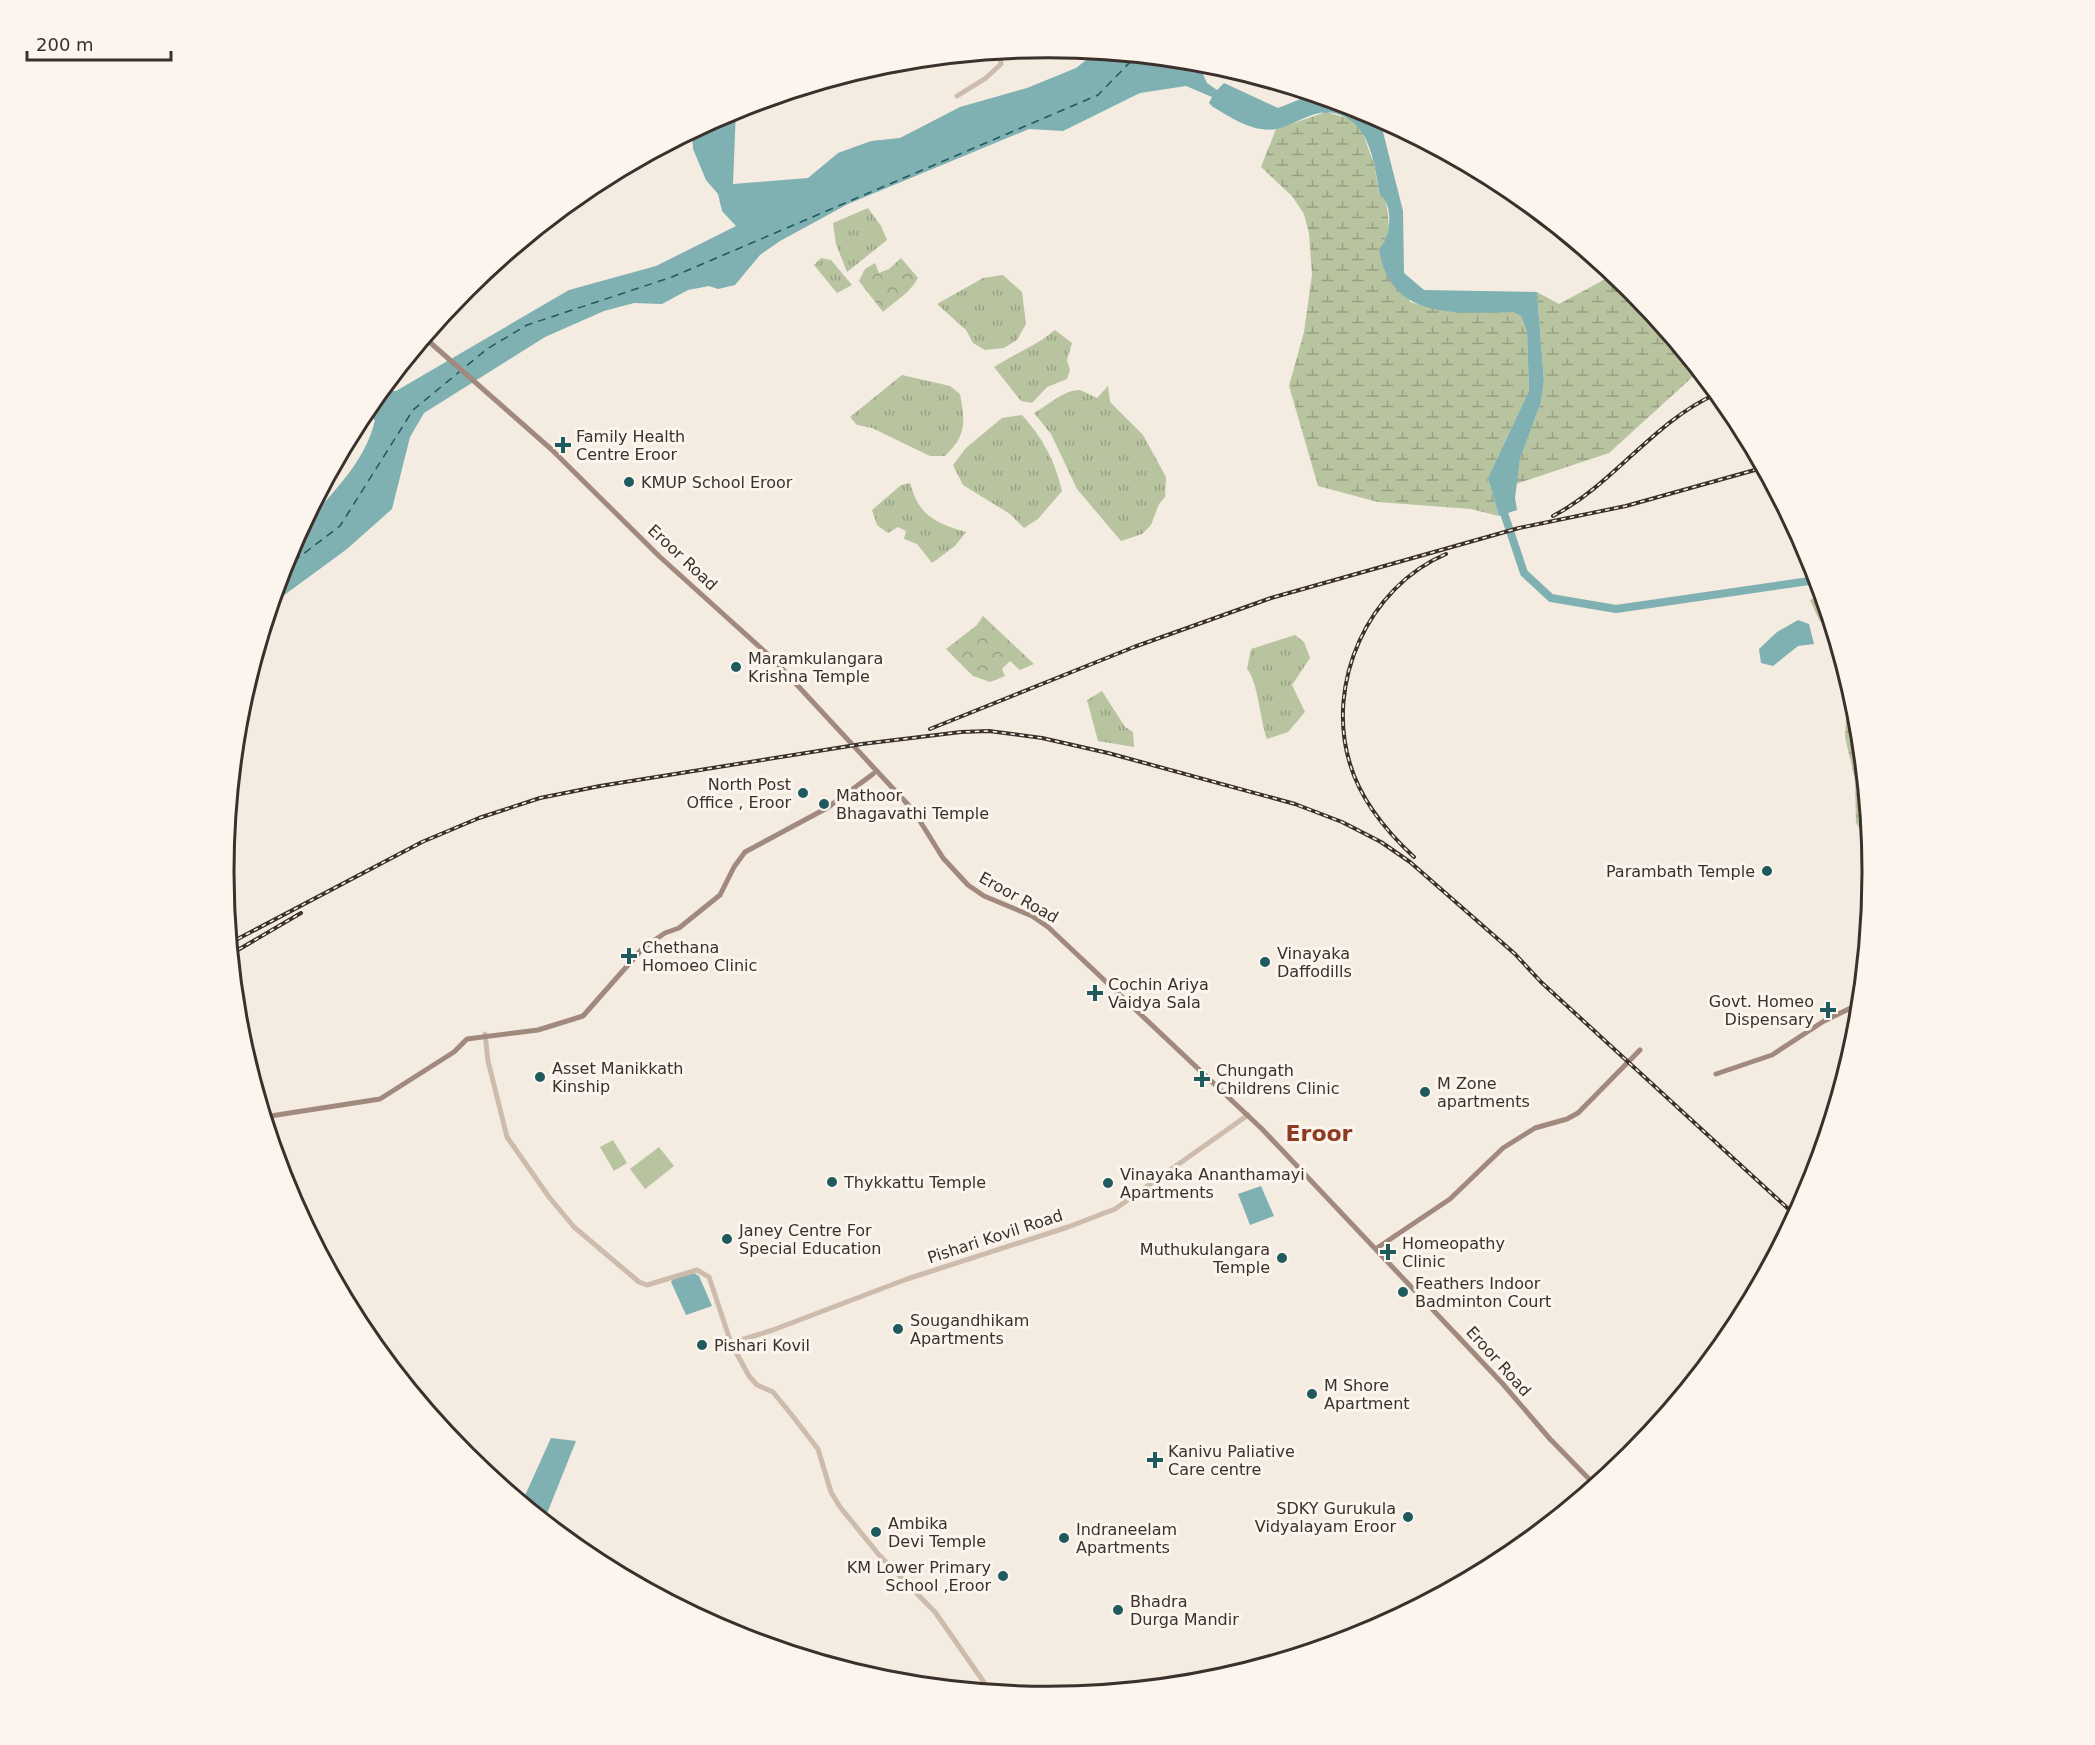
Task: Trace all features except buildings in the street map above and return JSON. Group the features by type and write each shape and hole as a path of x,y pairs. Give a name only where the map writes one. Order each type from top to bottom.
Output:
{"main road":[{"name":"Eroor Road","path":"430,343 551,449 660,557 774,658 913,810 942,858 968,885 984,896 1032,916 1048,927 1248,1115 1377,1248 1589,1479"},
{"path":"271,1116 380,1099 454,1052 467,1039 485,1034 538,1030 583,1016 643,948 665,933 679,928 720,896 734,867 745,852 827,808 873,774"},
{"path":"1716,1074 1772,1055 1827,1020 1850,1009"},
{"path":"1377,1248 1450,1199 1503,1148 1535,1128 1567,1119 1578,1113 1640,1050"}],"street":[{"path":"957,96 991,74 1000,64 1000,60"},
{"path":"873,774 880,768"},
{"path":"485,1034 488,1061 503,1130 549,1197 574,1227 639,1282 647,1285 697,1270 709,1277 730,1343 749,1376 757,1385 772,1392 818,1449 831,1492 840,1507 880,1556 935,1612 985,1684"},
{"name":"Pishari Kovil Road","path":"730,1343 773,1330 907,1278 1068,1227 1115,1209 1248,1115"}],"green space":[{"path":"1326,112 1351,119 1362,131 1374,164 1379,193 1386,201 1389,226 1385,244 1410,302 1443,311 1514,312 1521,316 1527,332 1529,391 1488,478 1499,516 1471,509 1378,502 1318,486 1289,386 1304,332 1312,275 1309,233 1304,214 1292,196 1261,167 1276,129"},
{"path":"868,208 881,226 887,240 847,272 836,244 833,223"},
{"path":"821,258 831,260 852,285 837,293 814,265"},
{"path":"901,258 918,278 907,292 883,312 859,281 865,269 875,263 879,273 889,269"},
{"path":"1003,275 1022,292 1026,324 1017,340 1004,348 985,350 973,343 966,330 937,304 983,278"},
{"path":"1604,280 1659,336 1693,377 1609,453 1516,484 1520,459 1541,402 1544,381 1537,292 1559,304"},
{"path":"1055,330 1072,343 1067,360 1070,370 1067,379 1047,387 1032,403 1021,401 994,367 1042,340"},
{"path":"902,375 950,386 960,394 963,428 961,435 945,456 930,456 872,428 857,425 850,417"},
{"path":"1108,386 1110,402 1143,435 1166,477 1165,497 1159,504 1151,525 1142,534 1121,541 1077,489 1051,434 1034,413 1073,391 1079,390 1097,398"},
{"path":"1022,415 1047,450 1062,491 1038,519 1024,528 1010,514 963,485 953,465 966,448 1002,418"},
{"path":"910,483 924,511 945,525 966,532 955,546 932,563 917,544 904,539 906,531 898,527 888,533 877,525 872,510 901,485"},
{"path":"1813,598 1822,623 1819,620 1810,600"},
{"path":"983,616 1034,664 1020,670 1010,661 1002,669 1005,676 990,682 973,676 946,649 977,625"},
{"path":"1295,635 1304,642 1310,658 1292,685 1305,712 1288,732 1267,739 1254,682 1247,669 1251,649"},
{"path":"1102,691 1125,727 1133,732 1134,747 1098,741 1087,700"},
{"path":"1846,715 1855,766 1860,830 1856,823 1855,780 1845,737"},
{"path":"613,1140 627,1163 614,1171 600,1147"},
{"path":"659,1147 674,1166 645,1189 630,1169"}],"water":[{"path":"1087,59 1101,60 1154,65 1203,73 1207,83 1217,90 1224,83 1278,108 1300,99 1383,131 1403,211 1404,273 1424,290 1537,292 1544,381 1541,402 1520,459 1515,498 1517,510 1499,516 1488,478 1529,391 1527,332 1521,316 1513,312 1470,313 1429,308 1411,301 1397,289 1386,272 1379,249 1388,233 1388,207 1379,193 1368,143 1355,124 1346,117 1334,113 1319,113 1277,129 1260,129 1228,116 1209,103 1212,97 1186,86 1140,93 1063,131 1029,129 848,204 780,241 760,255 735,285 718,289 709,286 688,290 662,304 634,303 604,311 545,337 424,413 410,437 392,509 347,549 282,597 317,512 362,453 375,420 372,419 392,391 396,391 569,290 656,266 736,226 722,211 718,194 706,180 693,149 692,140 736,120 733,184 808,178 838,153 871,141 900,138 960,107 1027,88 1076,68"},
{"path":"1798,620 1809,624 1814,644 1798,646 1773,666 1761,663 1759,649 1777,632"},
{"path":"1261,1186 1274,1216 1250,1225 1238,1194"},
{"path":"694,1273 699,1276 712,1306 686,1315 671,1282 675,1277"},
{"path":"551,1438 576,1441 547,1514 525,1496"}],"waterway":[{"path":"1501,504 1524,573 1551,598 1616,609 1807,581"}],"ferry route":[{"path":"296,560 340,526 413,410 487,349 527,325 672,277 1098,95 1129,63"}],"railway":[{"path":"1553,516 1575,503 1673,420 1708,398"},
{"path":"930,729 1134,647 1271,598 1519,528 1626,506 1754,470"},
{"path":"1414,857 1376,815 1355,778 1344,733 1343,702 1349,671 1359,641 1375,614 1395,589 1418,569 1446,554"},
{"path":"236,940 422,842 479,818 540,798 600,786 862,744 961,732 989,731 1042,738 1108,753 1295,804 1342,822 1381,842 1410,862 1515,954 1541,982 1789,1209"},
{"path":"237,950 301,913"}],"place":[{"name":"Family Health Centre Eroor","path":"563,445"},
{"name":"KMUP School Eroor","path":"629,482"},
{"name":"Maramkulangara Krishna Temple","path":"736,667"},
{"name":"North Post Office , Eroor","path":"803,793"},
{"name":"Mathoor Bhagavathi Temple","path":"824,804"},
{"name":"Parambath Temple","path":"1767,871"},
{"name":"Chethana Homoeo Clinic","path":"629,956"},
{"name":"Vinayaka Daffodills","path":"1265,962"},
{"name":"Cochin Ariya Vaidya Sala","path":"1095,993"},
{"name":"Govt. Homeo Dispensary","path":"1828,1010"},
{"name":"Asset Manikkath Kinship","path":"540,1077"},
{"name":"Chungath Childrens Clinic","path":"1202,1079"},
{"name":"M Zone apartments","path":"1425,1092"},
{"name":"Thykkattu Temple","path":"832,1182"},
{"name":"Vinayaka Ananthamayi Apartments","path":"1108,1183"},
{"name":"Janey Centre For Special Education","path":"727,1239"},
{"name":"Homeopathy Clinic","path":"1388,1252"},
{"name":"Muthukulangara Temple","path":"1282,1258"},
{"name":"Feathers Indoor Badminton Court","path":"1403,1292"},
{"name":"Sougandhikam Apartments","path":"898,1329"},
{"name":"Pishari Kovil","path":"702,1345"},
{"name":"M Shore Apartment","path":"1312,1394"},
{"name":"Kanivu Paliative Care centre","path":"1155,1460"},
{"name":"SDKY Gurukula Vidyalayam Eroor","path":"1408,1517"},
{"name":"Ambika Devi Temple","path":"876,1532"},
{"name":"Indraneelam Apartments","path":"1064,1538"},
{"name":"KM Lower Primary School ,Eroor","path":"1003,1576"},
{"name":"Bhadra Durga Mandir","path":"1118,1610"}],"district":[{"name":"Eroor","path":"1319,1133"}]}
